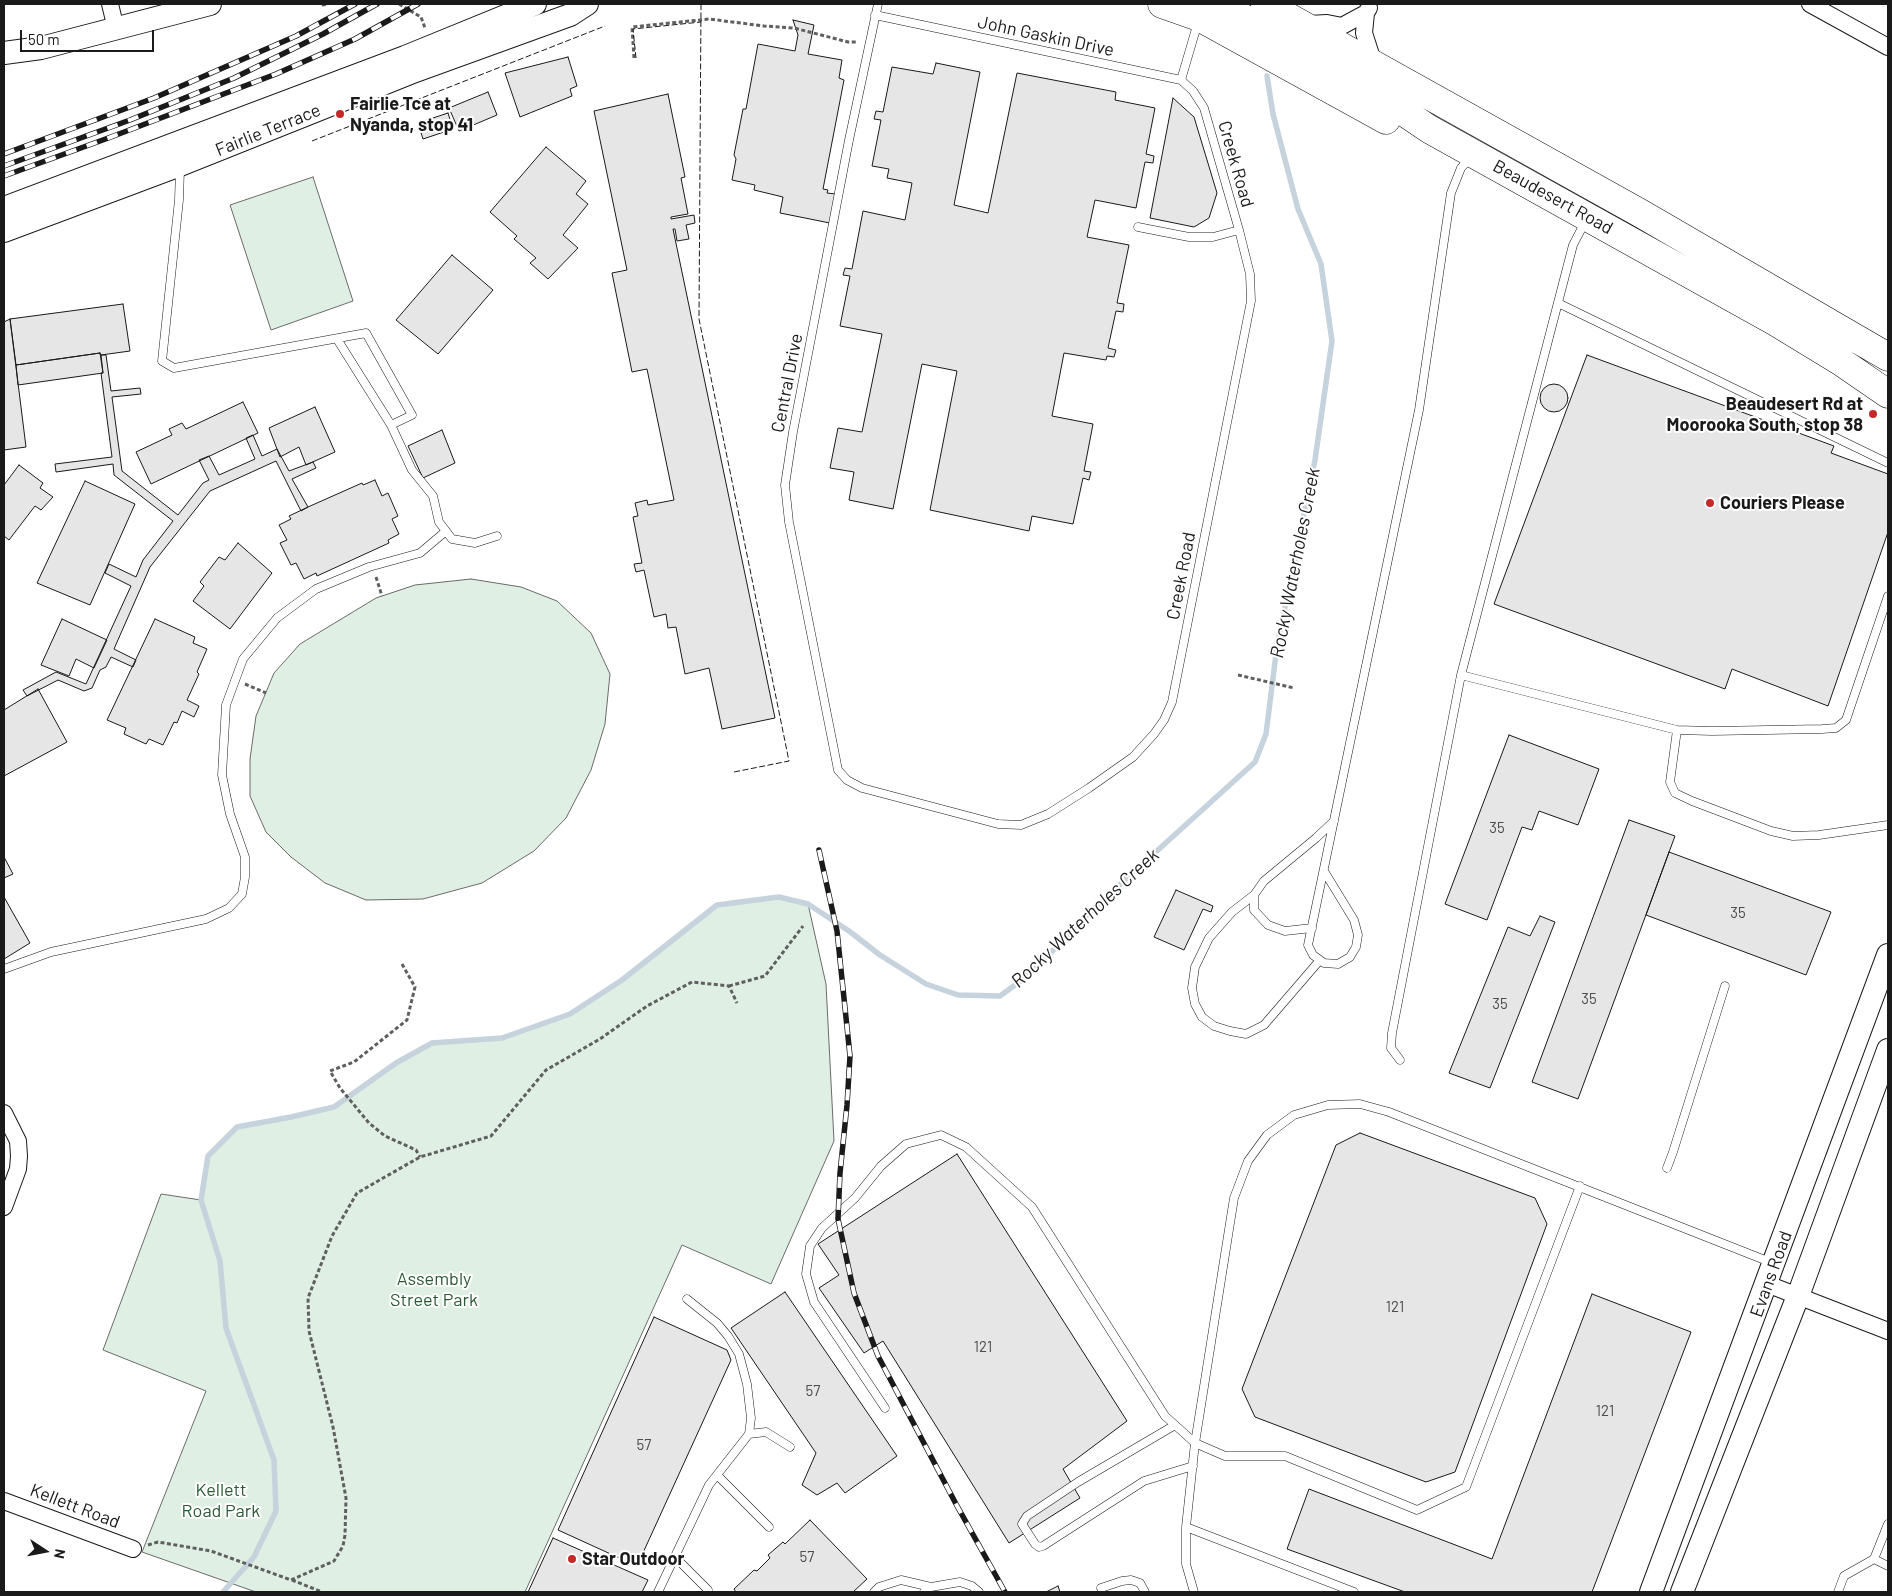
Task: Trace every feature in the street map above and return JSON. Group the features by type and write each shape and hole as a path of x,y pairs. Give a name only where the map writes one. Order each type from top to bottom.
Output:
{"highway":[{"path":"1162,4 1208,10 1408,133 1428,129"},
{"name":"Beaudesert Road","path":"1208,10 1287,22 1374,64 1770,287 1888,356"},
{"name":"Beaudesert Road","path":"1287,22 1389,102 1428,129 1776,322 1840,360 1888,394"}],"street":[{"path":"110,4 116,29"},
{"path":"4,52 41,48 210,4"},
{"name":"Fairlie Terrace","path":"4,231 169,162 570,15 587,4"},
{"path":"1810,4 1888,47"},
{"name":"Fairlie Terrace","path":"4,208 405,57 530,5"},
{"path":"1287,22 1327,23 1342,26 1368,8"},
{"path":"1368,8 1364,33 1374,64"},
{"name":"Evans Road","path":"1651,1592 1771,1274 1888,955"},
{"name":"Evans Road","path":"1682,1592 1798,1296 1888,1050"},
{"path":"4,1113 18,1142 19,1156 18,1169 4,1207"},
{"path":"1771,1274 1798,1296 1888,1331"},
{"name":"Kellett Road","path":"4,1501 133,1550"}],"lane":[{"name":"Central Drive","path":"838,770 789,522 785,485 804,373 878,4"},
{"path":"1181,80 1208,10"},
{"name":"John Gaskin Drive","path":"876,15 1181,80"},
{"name":"Creek Road","path":"838,770 847,780 862,788 998,824 1021,825 1048,814 1133,757 1164,720 1172,702 1251,300 1250,274 1204,108 1193,91 1181,80"},
{"path":"1324,871 1354,920 1358,935 1356,947 1350,957 1338,964 1324,963 1313,955 1308,945 1419,410 1451,193 1460,168 1474,154"},
{"path":"113,167 169,162 179,200 162,361 174,368 366,333 412,415 390,425"},
{"path":"1400,1060 1391,1048 1392,1033 1461,675 1573,245 1588,217"},
{"path":"1138,227 1189,237 1212,238 1239,230"},
{"path":"1558,303 1888,463"},
{"path":"337,339 390,425 412,470 433,496 439,522 446,532 452,539 475,543 497,536"},
{"path":"4,969 51,952 206,919 229,908 242,894 245,877 245,856 230,814 222,775 226,705 243,659 277,618 316,590 369,567 420,553 446,532"},
{"path":"1461,675 1677,730 1822,730 1836,728 1846,720 1888,596"},
{"path":"1677,730 1670,782 1676,793 1692,802 1770,831 1793,836 1819,835 1888,825"},
{"path":"1320,960 1264,1025 1246,1034 1214,1026 1202,1017 1195,1004 1192,988 1195,967 1209,938 1232,912 1254,895 1264,881 1316,838 1334,820"},
{"path":"1254,895 1254,910 1268,925 1285,931 1312,928"},
{"path":"1667,1168 1725,986"},
{"path":"1194,1592 1186,1564 1186,1527 1195,1443 1234,1198 1252,1155 1267,1135 1294,1115 1328,1105 1360,1104 1389,1112 1580,1186 1771,1274"},
{"path":"885,1408 814,1302 806,1274 810,1246 822,1228 855,1198 881,1166 906,1144 941,1136 966,1147 1032,1207 1165,1416 1195,1443 1225,1456 1285,1456 1417,1510 1466,1487 1580,1186"},
{"path":"658,1592 709,1484 749,1434 751,1418 747,1384 739,1354 717,1323 687,1298"},
{"path":"1175,1425 1078,1482 1026,1516 1022,1524 1035,1544 1039,1547 1043,1546 1144,1480 1193,1466"},
{"path":"749,1434 766,1432 790,1446"},
{"path":"717,1475 769,1527"},
{"path":"1838,1592 1844,1576 1874,1559 1888,1524"},
{"path":"1186,1527 1354,1592"},
{"path":"675,1557 708,1590"},
{"path":"1874,1559 1888,1566"},
{"path":"874,1592 879,1587 901,1580 931,1587 960,1582 972,1586 980,1592"},
{"path":"1101,1588 1131,1580 1140,1583 1145,1592"},
{"path":"924,1592 931,1587"}],"path":[{"path":"323,4 327,4"},
{"path":"634,58 632,27 701,19 794,28 848,42 858,42"},
{"path":"374,573 382,596"},
{"path":"1238,675 1294,688"},
{"path":"242,683 266,692"},
{"path":"291,1580 334,1561 343,1546 345,1535 346,1498 333,1428 309,1331 308,1298 332,1236 357,1193 420,1158 491,1136 546,1070 600,1039 647,1006 692,982 729,986 765,976 803,926"},
{"path":"402,964 415,987 407,1020 354,1062 330,1071 340,1088 369,1123 384,1136 416,1150 420,1158"},
{"path":"729,986 737,1003"},
{"path":"133,1550 158,1542 211,1551 322,1592"}],"green space":[{"path":"313,177 353,301 271,330 230,205"},
{"path":"471,579 521,587 557,601 591,633 610,674 605,724 591,770 566,818 534,851 482,883 423,899 366,900 325,883 291,857 266,832 250,796 250,759 256,716 274,673 300,644 376,598 415,585"},
{"name":"Assembly Street Park","path":"779,897 808,904 826,984 834,1141 771,1284 682,1245 525,1592 256,1592 142,1552 206,1391 103,1350 161,1194 201,1200 208,1156 237,1127 291,1117 334,1106 396,1063 432,1043 502,1038 570,1014 622,980 717,905"}],"building":[{"path":"793,20 814,25 808,54 842,60 839,78 844,80 823,189 828,190 827,193 836,194 830,223 780,213 783,197 754,190 755,185 732,180 736,159 734,155 743,109 746,109 758,44 795,51 798,35"},
{"path":"568,57 577,86 570,89 572,96 520,117 505,73"},
{"path":"936,63 980,72 954,205 988,213 1017,73 1116,92 1115,100 1155,108 1146,154 1154,156 1153,163 1145,162 1136,208 1095,200 1087,237 1129,245 1117,303 1124,304 1123,312 1116,311 1108,348 1116,350 1114,357 1107,356 1106,360 1064,353 1052,416 1093,424 1084,471 1091,472 1089,480 1083,478 1073,524 1032,516 1029,531 930,510 957,371 922,364 893,509 849,500 854,472 830,468 838,428 862,432 882,334 840,326 850,276 843,275 845,268 852,269 863,211 905,220 912,183 887,178 889,169 872,166 881,120 874,119 876,111 883,112 892,67 933,74"},
{"path":"488,92 497,115 459,131 449,108"},
{"path":"668,94 685,177 681,178 688,214 671,217 671,219 694,215 695,223 686,225 689,239 677,241 675,229 673,229 775,718 722,729 709,668 685,674 676,627 668,628 666,614 654,617 644,570 636,572 634,564 642,563 633,517 638,516 635,503 647,500 648,505 674,500 647,369 632,372 612,273 627,270 594,111"},
{"path":"1173,98 1194,117 1217,193 1209,218 1194,227 1150,218"},
{"path":"448,113 453,129 423,139 418,123"},
{"path":"546,147 586,181 576,194 588,204 563,235 578,248 548,279 530,263 536,258 514,239 517,236 490,212"},
{"path":"452,255 493,290 438,354 396,320"},
{"path":"123,304 130,351 101,355 100,353 16,365 10,319"},
{"path":"10,319 26,447 4,450 4,322"},
{"path":"100,353 103,373 18,385 16,365"},
{"path":"101,355 106,355 111,391 140,388 141,394 112,397 122,471 178,515 203,483 209,480 199,460 209,456 219,475 255,459 246,438 253,435 262,456 277,449 289,471 313,462 316,468 292,479 308,507 301,511 276,461 210,491 150,567 114,649 136,660 133,667 111,657 106,667 100,670 92,688 84,691 58,680 27,696 23,690 56,672 86,684 131,586 105,573 109,564 136,577 143,560 173,521 114,475 113,464 56,472 55,464 112,457 101,373 103,373"},
{"name":"Couriers Please","path":"1587,355 1834,446 1831,453 1888,474 1888,532 1828,706 1732,669 1725,689 1494,604"},
{"path":"1554,384 1564,388 1568,398 1564,408 1554,412 1544,408 1540,398 1544,388"},
{"path":"243,402 258,433 151,484 136,452 172,435 169,429 182,423 186,429"},
{"path":"315,407 335,452 306,465 299,447 280,457 269,428"},
{"path":"442,430 455,463 423,478 408,446"},
{"path":"19,465 43,483 40,488 53,497 41,510 35,506 9,540 4,536 4,485"},
{"path":"375,480 382,496 388,493 398,516 392,519 399,534 388,540 389,543 317,576 316,573 304,579 296,563 291,565 280,543 287,540 279,525 291,519 289,516 308,507 362,483 363,485"},
{"path":"85,481 135,504 90,605 37,583"},
{"path":"238,543 272,573 230,629 193,601 204,586 200,582 219,557 225,560"},
{"path":"62,619 107,640 94,668 76,659 69,676 41,665"},
{"path":"155,619 195,637 193,643 207,649 197,672 199,674 187,700 199,706 194,717 182,711 177,723 174,722 163,745 149,739 146,744 124,734 126,728 107,720"},
{"path":"38,689 67,742 4,776 4,710"},
{"path":"1509,735 1599,769 1578,825 1539,811 1532,830 1522,827 1487,920 1445,904"},
{"path":"1629,820 1675,836 1578,1099 1532,1082"},
{"path":"1669,852 1831,912 1806,975 1646,915"},
{"path":"4,857 13,874 4,878"},
{"path":"1176,890 1213,906 1211,912 1203,909 1184,950 1154,937"},
{"path":"4,897 30,943 4,959"},
{"path":"1540,916 1555,922 1490,1088 1449,1073 1508,927 1530,936"},
{"path":"1360,1133 1535,1198 1547,1224 1455,1472 1426,1482 1255,1417 1242,1389 1336,1145"},
{"path":"957,1154 1127,1421 1063,1469 1080,1498 1009,1543 883,1341 864,1353 819,1288 839,1275 818,1244"},
{"path":"785,1292 897,1456 845,1493 837,1483 817,1495 802,1485 816,1453 731,1328"},
{"path":"1592,1294 1691,1332 1592,1592 1405,1592 1287,1549 1309,1489 1492,1559"},
{"path":"654,1317 727,1350 731,1360 637,1566 558,1530"},
{"path":"810,1520 867,1579 853,1592 736,1592 734,1589 770,1558 768,1555 783,1542 785,1544"},
{"name":"Star Outdoor","path":"553,1538 648,1580 642,1592 528,1592"},
{"path":"1058,1586 1060,1592 1046,1592"}],"waterway":[{"name":"Rocky Waterholes Creek","path":"223,1592 254,1557 276,1511 274,1460 226,1328 220,1261 201,1200 208,1156 237,1127 334,1107 396,1063 432,1043 502,1038 570,1014 622,980 717,905 779,897 808,904 849,931 880,955 926,984 958,995 1000,996 1030,974 1094,908 1255,762 1266,734 1277,646 1315,460 1332,341 1321,264 1298,209 1273,114 1267,76"}],"railway":[{"path":"4,154 154,98 296,36 355,4"},
{"path":"4,166 130,120 234,78 323,34 377,4"},
{"path":"4,176 276,74 355,39 418,4"},
{"path":"819,850 837,931 850,1056 838,1219 854,1293 878,1356 1005,1592"}],"fence":[{"path":"701,4 699,319 789,761 734,772"},
{"path":"636,58 633,29 701,22"},
{"path":"312,141 605,26"}],"place":[{"name":"Fairlie Tce at Nyanda, stop 41","path":"340,114"},
{"name":"Beaudesert Rd at Moorooka South, stop 38","path":"1873,414"},
{"name":"Couriers Please","path":"1710,503"},
{"name":"Star Outdoor","path":"572,1559"}],"park label":[{"name":"Kellett Road Park","path":"221,1500"}]}
